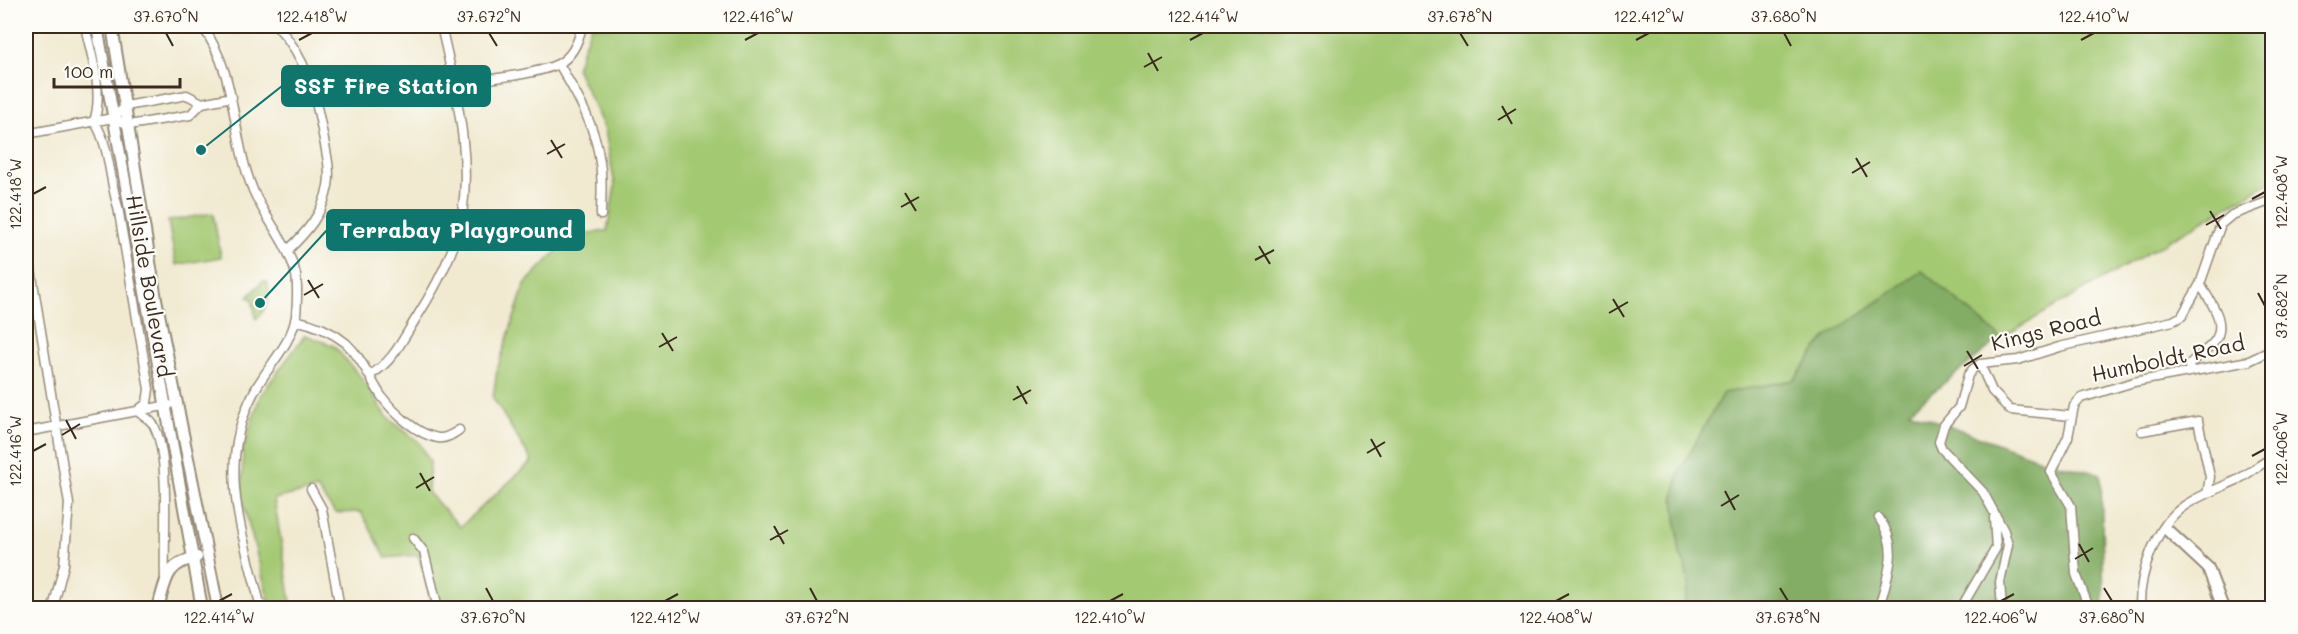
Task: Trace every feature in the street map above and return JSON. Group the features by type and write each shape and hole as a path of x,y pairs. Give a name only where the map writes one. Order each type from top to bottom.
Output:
{"main road":[{"name":"Hillside Boulevard","path":"98,26 191,558 202,609"},
{"name":"Hillside Boulevard","path":"111,26 156,299 218,609"},
{"path":"2165,528 2208,568 2223,609"},
{"path":"158,609 165,579 176,565 191,558 207,555"}],"street":[{"name":"Hillside Boulevard","path":"85,26 97,96 98,110 94,121 103,138 111,186 118,207 149,389 147,403 137,411"},
{"path":"202,26 222,57 252,188 296,275 295,320 243,415 233,467 233,494 261,609"},
{"path":"277,26 299,54 312,82 328,160 328,186 319,214 307,232 286,252"},
{"path":"370,375 382,369 392,357 439,281 456,240 463,205 465,171 453,84 441,26"},
{"path":"453,84 509,76 559,64 575,46 582,26"},
{"path":"559,64 586,111 597,146 601,165 601,215"},
{"path":"113,118 126,106 186,95 202,103"},
{"path":"26,134 113,118 129,125 190,115 202,103 232,97"},
{"name":"Kings Road","path":"2002,609 2000,582 2008,545 1991,506 1972,480 1942,449 1940,442 1944,425 1964,397 1968,375 1980,364 2018,360 2059,347 2173,321 2182,316 2200,284 2221,224 2232,215 2272,200"},
{"path":"26,239 67,487 68,534 64,565 53,609"},
{"path":"2190,372 2189,365 2214,342 2220,328 2218,315 2200,284"},
{"path":"295,320 330,332 346,344 370,375 383,398 423,433 440,438 448,437 459,430"},
{"name":"Humboldt Road","path":"2089,609 2076,574 2071,506 2050,472 2068,436 2071,416 2077,401 2091,394 2249,361 2272,350"},
{"path":"1980,364 1992,391 2010,410 2071,416"},
{"path":"26,432 177,404"},
{"path":"137,411 151,421 158,436 164,494 165,579"},
{"path":"2142,430 2198,421 2210,477 2206,494"},
{"path":"2140,609 2143,570 2165,528 2180,508 2272,458"},
{"path":"2210,477 2217,483 2226,485"},
{"path":"311,489 322,509 340,609"},
{"path":"1961,609 1996,548 1996,526 1991,506"},
{"path":"1879,518 1889,533 1891,544 1890,567 1879,609"},
{"path":"413,538 424,552 438,609"}],"green space":[{"path":"591,26 2272,26 2272,181 2001,338 1922,271 1824,339 1794,380 1723,393 1679,472 1674,498 1680,555 1685,564 1689,586 1683,608 431,608 426,578 418,555 386,558 361,512 335,513 317,489 274,499 292,608 271,608 242,499 243,449 260,396 305,335 334,346 363,380 388,418 419,442 430,462 428,492 460,527 532,461 493,398 497,370 525,284 572,235 607,231 615,186 605,130 576,68"},
{"path":"213,213 221,257 176,265 168,221"},
{"path":"1922,271 2001,338 1909,411 2048,462 2101,474 2104,608 1683,608 1689,586 1685,564 1680,555 1674,498 1679,472 1723,393 1794,380 1824,339"},
{"path":"263,281 267,282 269,297 266,307 256,319 252,299 248,297"}],"place":[{"name":"SSF Fire Station","path":"201,150"},
{"name":"Terrabay Playground","path":"260,303"}]}
